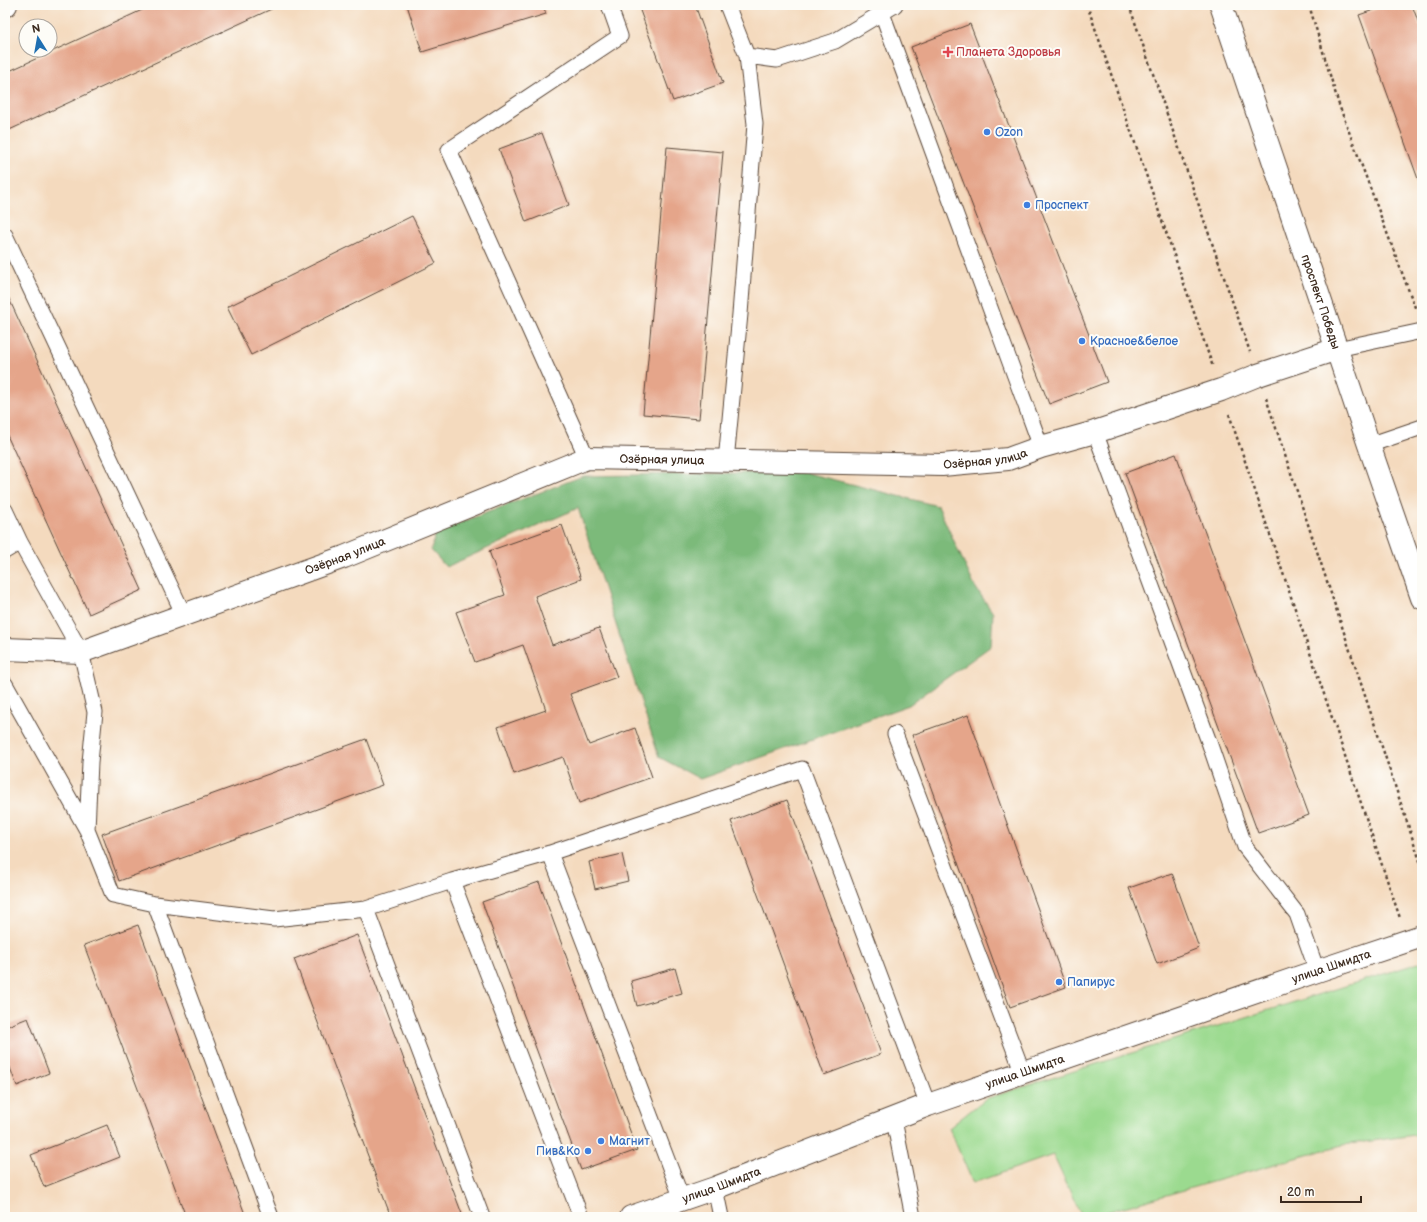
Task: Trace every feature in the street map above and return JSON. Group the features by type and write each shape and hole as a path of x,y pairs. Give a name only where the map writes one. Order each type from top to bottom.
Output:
{"street":[{"name":"проспект Победы","path":"1222,5 1369,445 1422,598"},
{"name":"Озёрная улица","path":"5,649 81,652 344,557 587,458 942,465 1008,459 1221,390 1258,375 1337,349"},
{"name":"улица Шмидта","path":"631,1217 715,1188 894,1120 928,1105 1415,938"}],"lane":[{"path":"587,458 449,150 620,36 609,5"},
{"path":"726,461 755,124 747,56 727,5"},
{"path":"747,56 777,60 835,41 895,5"},
{"path":"882,13 1041,448"},
{"path":"5,236 184,615"},
{"path":"1337,349 1422,331"},
{"path":"1369,445 1422,427"},
{"path":"1095,432 1209,742 1245,847 1297,914 1317,971"},
{"path":"5,510 20,542 81,652 96,712 90,762 87,830"},
{"path":"5,551 20,542"},
{"path":"5,684 87,830 113,895 155,904 274,919 366,910 452,881 550,853 802,769 928,1105"},
{"path":"895,734 1023,1073"},
{"path":"550,853 682,1199"},
{"path":"452,881 581,1217"},
{"path":"155,904 270,1217"},
{"path":"366,910 482,1217"},
{"path":"894,1120 913,1217"},
{"path":"715,1188 721,1217"}],"path":[{"path":"1087,5 1221,390 1415,938"},
{"path":"1129,5 1258,375 1422,867"},
{"path":"1309,5 1339,105 1416,313"}],"green space":[{"path":"803,472 938,506 974,585 993,613 991,646 909,705 700,779 659,757 578,508 446,567 431,550 436,532 583,476"},
{"path":"1422,962 1422,1134 1342,1145 1089,1217 1082,1217 1053,1155 973,1183 949,1128 985,1099"}],"building":[{"path":"153,5 280,5 5,132 5,73 38,58 58,58 58,49"},
{"path":"407,5 543,5 546,14 422,52"},
{"path":"638,5 695,5 723,83 673,101"},
{"path":"1388,5 1412,5 1422,32 1422,190 1359,15"},
{"path":"970,24 1107,382 1049,404 911,47"},
{"path":"542,133 569,205 526,222 499,149"},
{"path":"667,147 723,152 699,419 643,414"},
{"path":"412,216 436,263 251,355 227,307"},
{"path":"5,290 142,590 89,614 5,431"},
{"path":"1176,454 1309,815 1258,833 1125,473"},
{"path":"562,525 581,579 535,596 552,645 599,628 617,677 570,694 589,745 635,728 652,777 579,803 563,757 514,774 498,727 546,710 523,645 475,662 456,612 505,595 489,551"},
{"path":"968,715 1066,987 1010,1007 912,735"},
{"path":"366,739 383,785 119,881 102,834"},
{"path":"787,800 881,1054 824,1075 731,821"},
{"path":"622,854 628,881 595,889 589,862"},
{"path":"1172,873 1199,948 1157,964 1129,888"},
{"path":"539,882 637,1150 581,1170 482,902"},
{"path":"138,925 246,1217 186,1217 84,945"},
{"path":"357,935 462,1214 454,1217 391,1217 294,959"},
{"path":"675,968 682,993 637,1006 631,981"},
{"path":"28,1018 49,1073 17,1086 5,1055 5,1027"},
{"path":"107,1125 120,1157 44,1187 31,1155"}],"place":[{"name":"Планета Здоровья","path":"948,52"},
{"name":"Ozon","path":"987,132"},
{"name":"Проспект","path":"1027,205"},
{"name":"Красное&белое","path":"1082,341"},
{"name":"Папирус","path":"1059,982"},
{"name":"Магнит","path":"601,1141"},
{"name":"Пив&Ко","path":"588,1151"}]}
